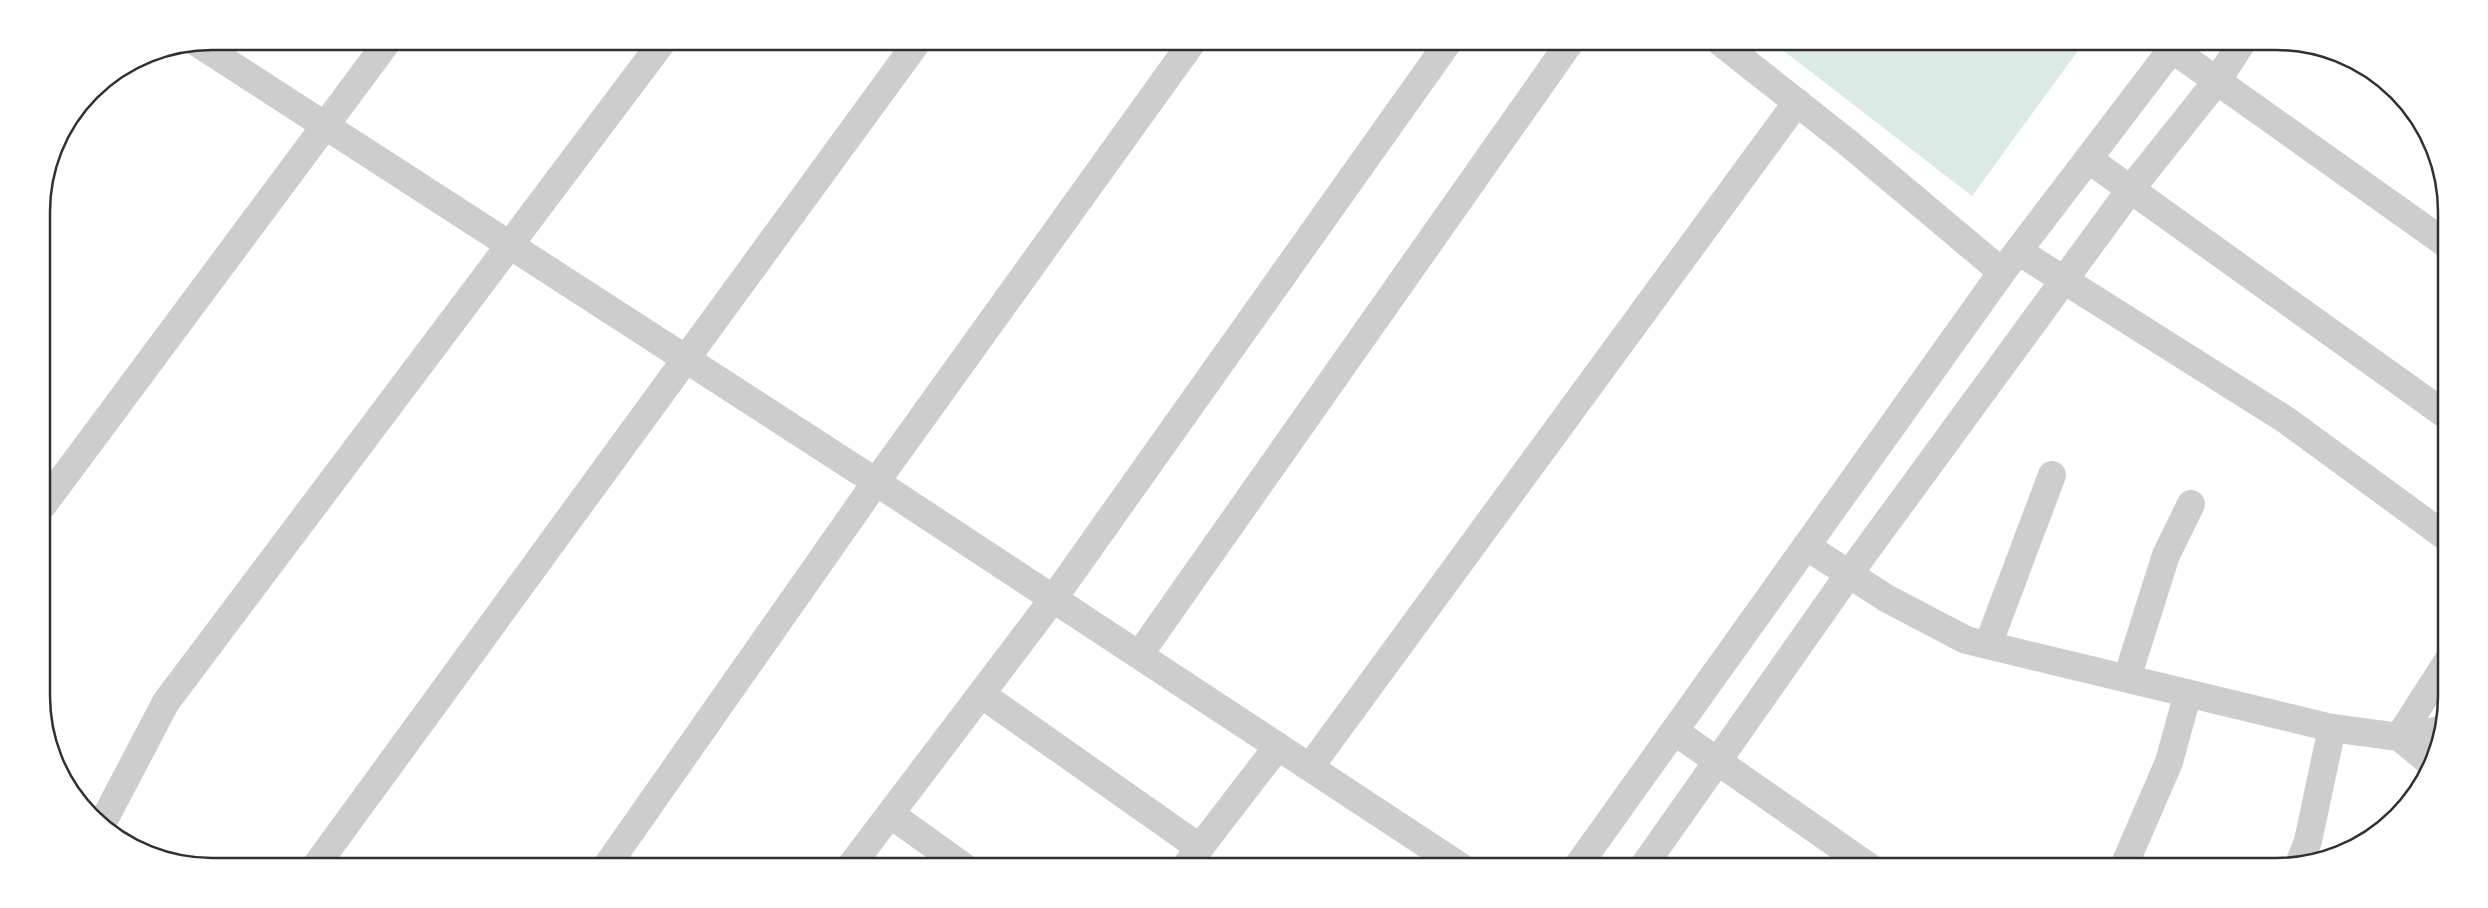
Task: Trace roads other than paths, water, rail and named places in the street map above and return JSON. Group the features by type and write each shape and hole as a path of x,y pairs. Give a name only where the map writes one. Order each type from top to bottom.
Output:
{"street":[{"path":"208,50 686,358 1449,858"},
{"path":"50,496 324,124 381,50"},
{"path":"105,818 166,702 656,50"},
{"path":"322,858 911,50"},
{"path":"612,858 876,482 1187,50"},
{"path":"857,858 1053,599 1444,50"},
{"path":"1139,655 1564,50"},
{"path":"1731,50 1797,102 2002,272"},
{"path":"1583,858 2002,272 2171,50"},
{"path":"2181,50 2217,81 2438,238"},
{"path":"1649,858 1849,574 2130,190 2217,81 2237,50"},
{"path":"1310,767 1797,102"},
{"path":"2088,159 2438,409"},
{"path":"2018,251 2286,420 2438,531"},
{"path":"1988,645 2052,476"},
{"path":"2127,678 2166,555 2191,504"},
{"path":"1806,546 1886,598 1966,640 2332,728 2399,737 2434,731"},
{"path":"2399,737 2438,676"},
{"path":"2127,858 2169,762 2188,693"},
{"path":"981,694 1192,857 1278,746"},
{"path":"2302,856 2308,841 2332,728"},
{"path":"1674,731 1856,858"},
{"path":"2399,737 2425,758"},
{"path":"890,814 951,858"}]}
